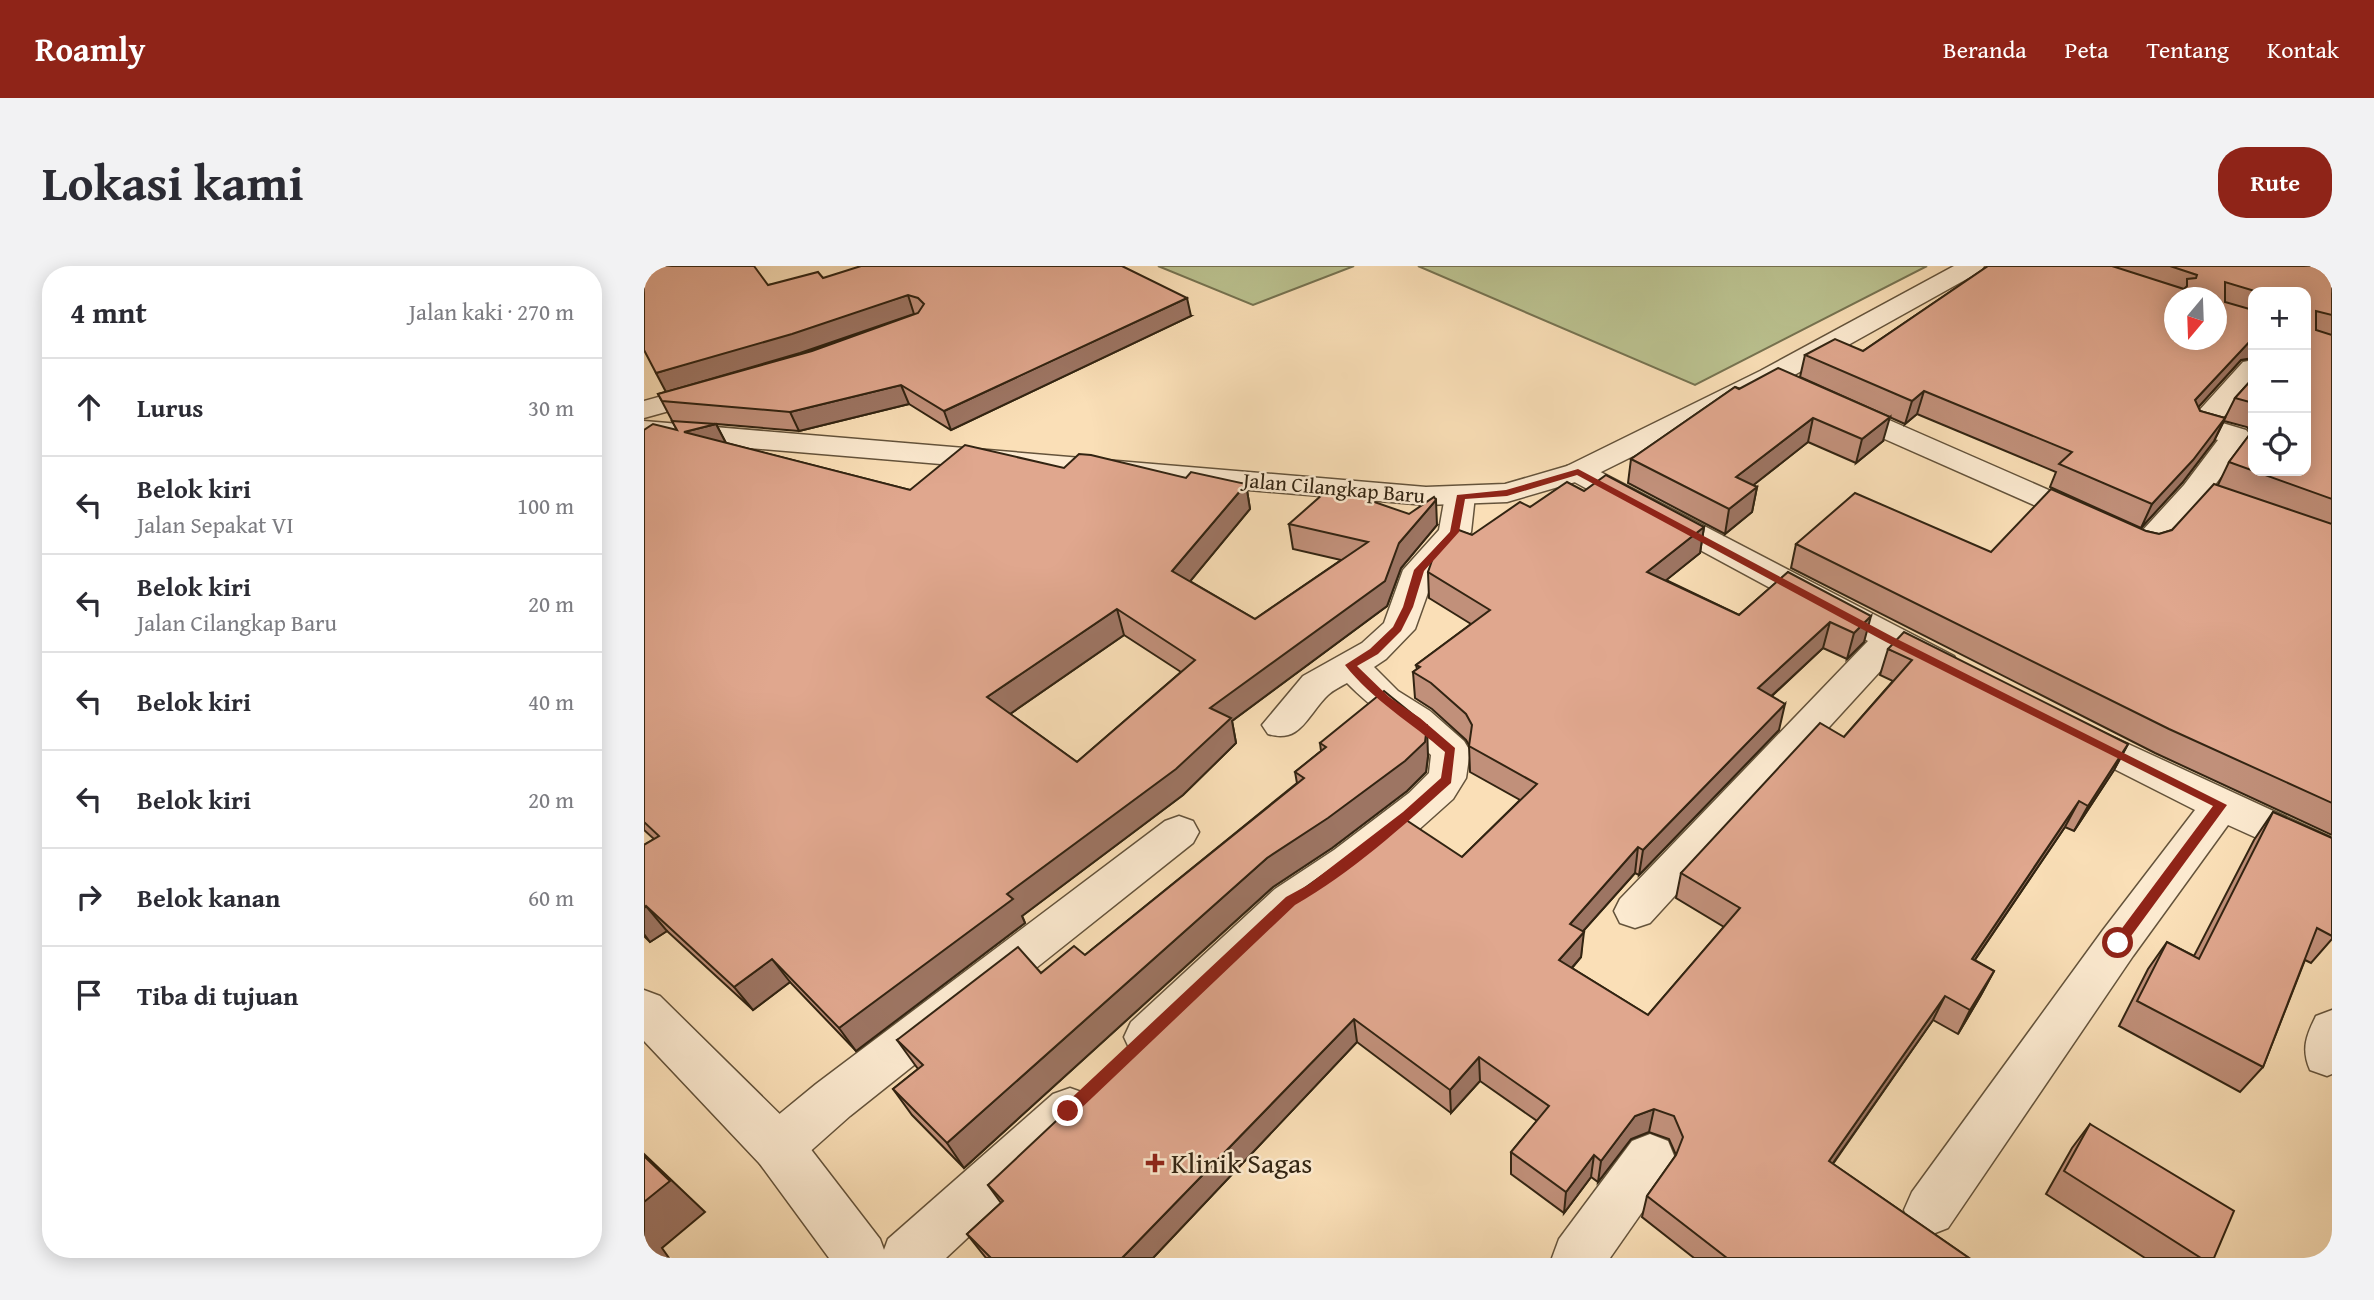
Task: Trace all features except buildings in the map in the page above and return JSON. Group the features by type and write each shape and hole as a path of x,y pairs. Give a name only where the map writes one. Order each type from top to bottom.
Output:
{"street":[{"name":"Jalan Cilangkap Baru","path":"644,430 1426,496 1507,493 1578,472 1770,377 1972,266"},
{"path":"1770,377 2147,545 2208,496 2236,436 2200,425 2248,374"},
{"path":"644,410 733,383"},
{"path":"1578,472 1889,640 1975,682"},
{"path":"1281,725 1317,685 1374,651 1398,629 1419,570 1455,532 1460,496"},
{"path":"1635,911 1889,640"},
{"path":"907,1258 1108,1074 1290,901 1312,888 1408,815 1447,780 1451,751 1416,720 1385,700 1350,665"},
{"path":"2049,719 2221,805 2332,856"},
{"path":"1930,1210 2118,943 2221,805"},
{"path":"778,1147 844,1091 1179,832"},
{"path":"644,1010 778,1147 861,1258"},
{"path":"1578,1258 1650,1157"}],"green space":[{"path":"1158,266 1354,266 1253,305"},
{"path":"1418,266 1927,266 1695,385"}],"place":[{"name":"Klinik Sagas","path":"1155,1163"}],"route":[{"path":"1068,1111 1290,901 1312,888 1408,815 1447,780 1451,751 1416,720 1385,700 1350,665 1374,651 1398,629 1419,570 1455,532 1460,496 1507,493 1578,472 1889,640 2221,805 2118,943"}]}
